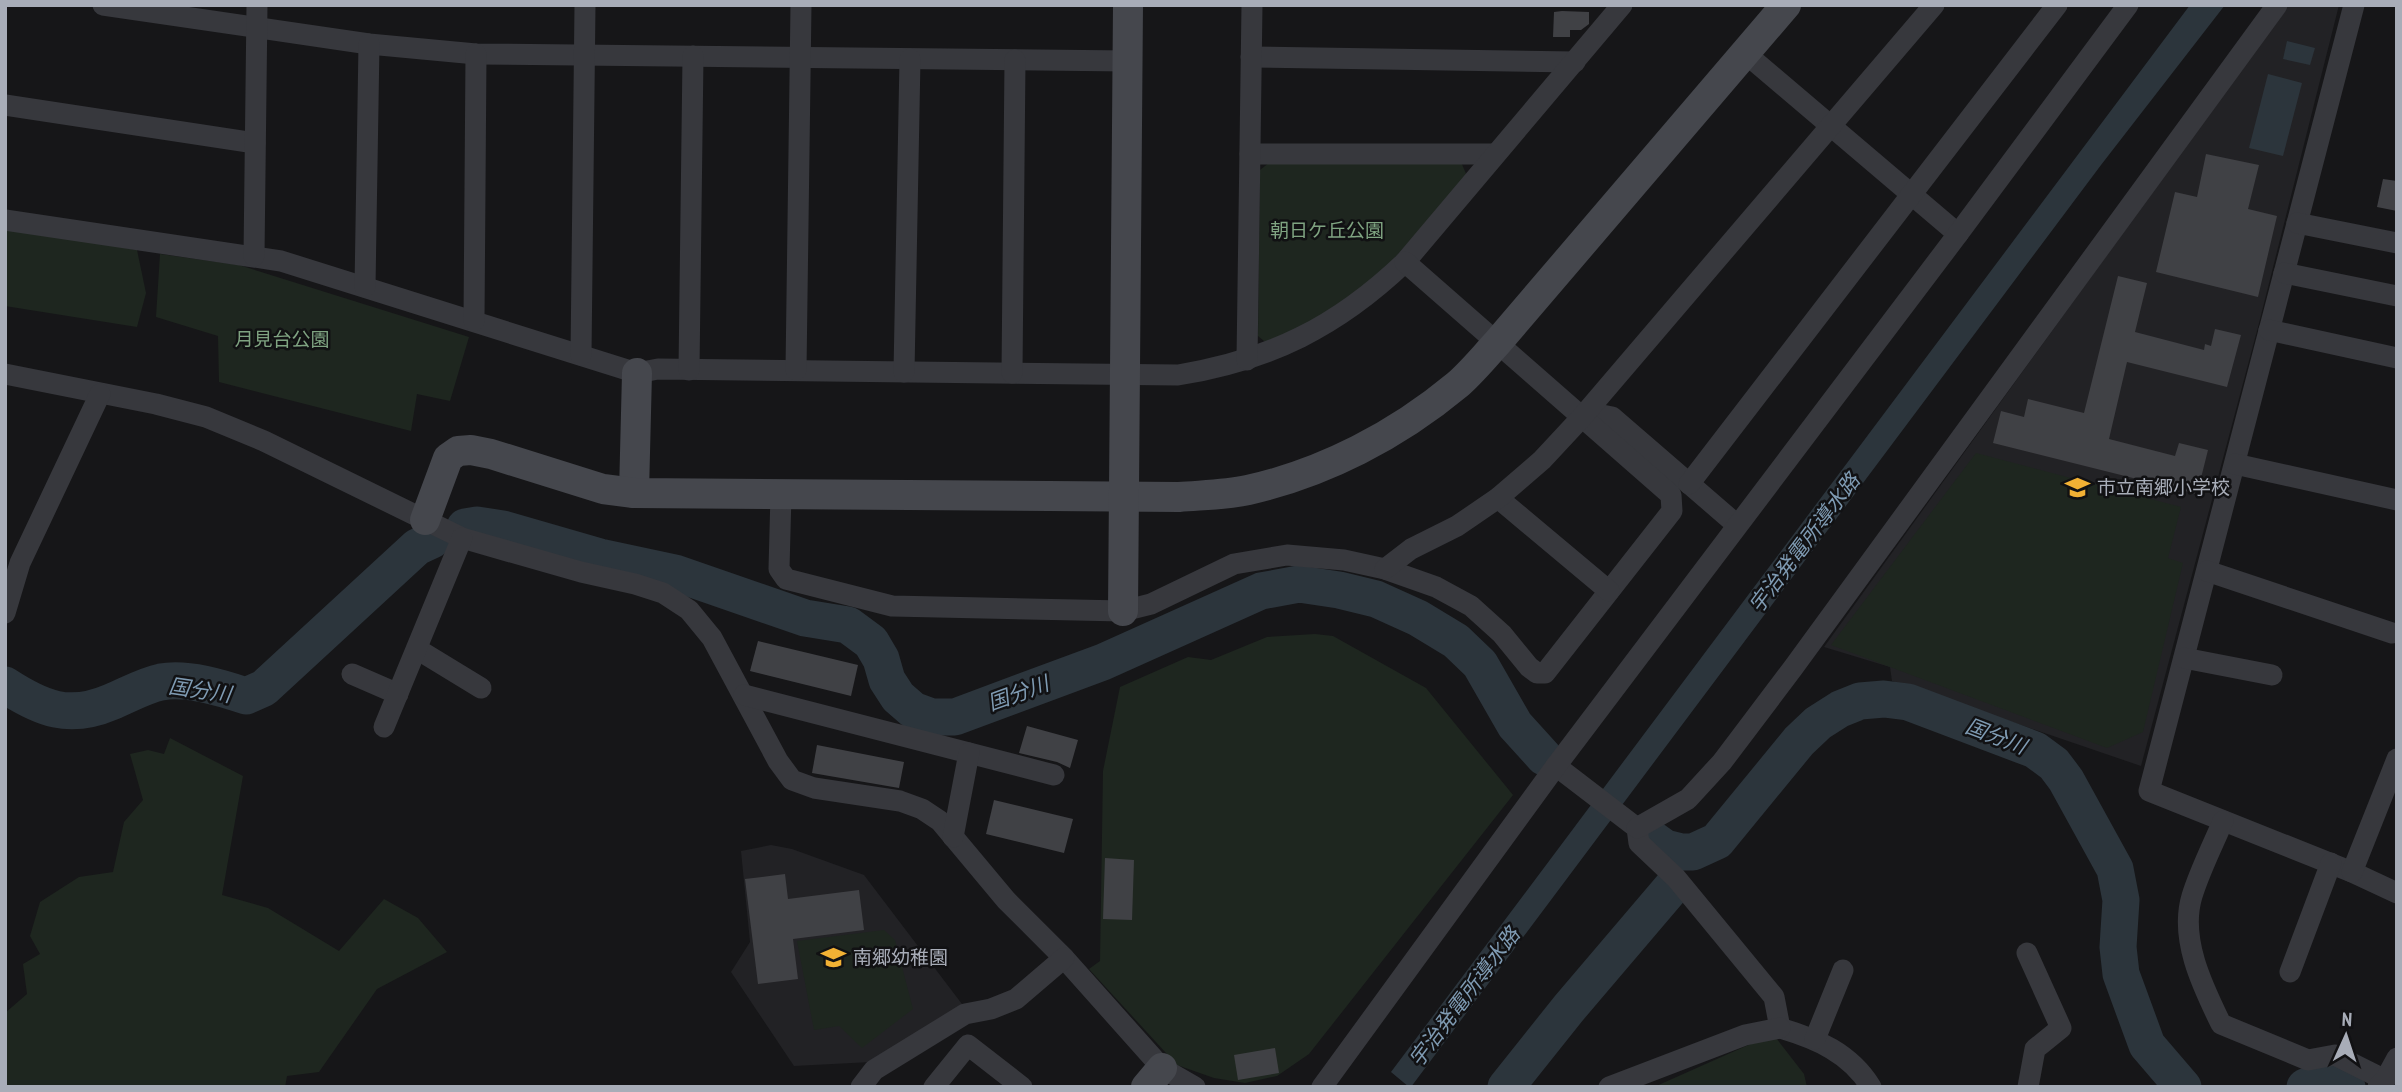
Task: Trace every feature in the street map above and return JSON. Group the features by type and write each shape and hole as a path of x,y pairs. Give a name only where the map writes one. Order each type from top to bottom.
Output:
{"street":[{"path":"103,5 369,44 476,54 1128,61"},
{"path":"254,256 257,5"},
{"path":"581,355 585,5"},
{"path":"796,370 801,5"},
{"path":"1123,611 1128,5"},
{"path":"1247,360 1252,5"},
{"path":"5,220 281,261 637,373 657,369 1125,375 1178,374 1216,369 1247,360 1304,336 1348,312 1375,291 1405,262 1622,5"},
{"path":"425,520 449,458 458,451 471,450 603,489 634,493 1179,497 1247,490 1308,471 1354,453 1419,414 1458,384 1497,343 1786,5"},
{"path":"1385,569 1411,549 1457,526 1498,498 1542,460 1582,417 1934,5"},
{"path":"1689,484 2057,5"},
{"path":"1322,1087 1556,766 2128,5"},
{"path":"1637,828 1688,799 1722,762 2277,5"},
{"path":"2354,5 2149,791 2331,863 2397,893"},
{"path":"365,287 369,44"},
{"path":"1745,53 1958,234"},
{"path":"474,321 476,54"},
{"path":"689,370 693,56"},
{"path":"1251,57 1574,62"},
{"path":"904,372 910,59"},
{"path":"1012,373 1015,60"},
{"path":"5,105 256,143"},
{"path":"1250,155 1495,154"},
{"path":"2297,223 2397,243"},
{"path":"781,494 779,569 786,579 892,606 1123,611 1151,604 1234,564 1287,555 1344,560 1385,569 1436,587 1471,606 1502,634 1529,667 1537,673 1545,673 1671,511 1671,495 1405,262"},
{"path":"2284,273 2397,296"},
{"path":"2269,330 2397,358"},
{"path":"5,373 206,417 264,441 462,538 663,593 689,610 712,638 778,761 792,780 814,788 922,808 940,821 1006,900 1064,958 1154,1077 1195,1087"},
{"path":"634,493 637,373"},
{"path":"5,613 20,563 100,394"},
{"path":"1582,417 1597,414 1612,416 1737,525"},
{"path":"2235,464 2397,500"},
{"path":"1498,498 1609,591"},
{"path":"384,727 462,538"},
{"path":"2207,571 2392,633"},
{"path":"416,649 481,688"},
{"path":"2184,658 2272,675"},
{"path":"352,674 398,694"},
{"path":"744,695 1054,775"},
{"path":"953,837 969,753"},
{"path":"2352,872 2397,760"},
{"path":"1556,766 1637,828 1639,844 1676,878 1774,997 1780,1028"},
{"path":"2223,821 2191,898 2189,932 2201,982 2221,1024 2308,1060 2335,1055 2381,1083 2397,1058"},
{"path":"2290,972 2331,863"},
{"path":"2027,953 2061,1028 2035,1049 2028,1087"},
{"path":"861,1087 874,1070 965,1014 991,1009 1016,999 1064,958"},
{"path":"1815,1039 1843,970"},
{"path":"1609,1087 1745,1035 1780,1028 1815,1039 1844,1055 1864,1075 1871,1087"},
{"path":"934,1087 968,1045 1023,1087"}],"shaded area":[{"name":"市立南郷小学校","path":"2289,5 2339,5 2258,327 2141,766 1892,681 1890,667 1824,647 2251,55"},
{"name":"南郷幼稚園","path":"771,845 792,849 864,875 965,1008 871,1062 794,1066 731,972 750,942 741,851"}],"green space":[{"name":"朝日ケ丘公園","path":"1270,162 1461,162 1467,176 1385,269 1353,298 1270,346 1258,336 1260,170"},
{"path":"5,227 137,250 146,293 137,327 5,306"},
{"name":"月見台公園","path":"160,254 239,265 469,337 450,401 417,394 411,431 219,382 218,336 156,317"},
{"path":"1976,453 2181,507 2168,558 2183,563 2143,732 2107,748 1831,645"},
{"path":"1315,634 1333,636 1426,688 1513,795 1309,1054 1277,1076 1245,1083 1214,1078 1177,1065 1089,969 1100,961 1103,771 1120,687 1188,657 1211,660 1267,637"},
{"path":"170,738 243,776 222,895 268,908 339,951 384,899 418,918 447,952 377,989 319,1072 287,1076 285,1087 5,1087 5,1013 27,994 23,964 40,954 30,936 40,902 79,877 113,872 124,822 143,800 130,754 148,750 164,754"},
{"path":"884,930 895,940 913,1009 862,1048 839,1026 814,1030 797,941"},
{"path":"1773,1034 1804,1074 1807,1087 1654,1087"}],"water":[{"name":"宇治発電所導水路","path":"2190,5 2225,5 2101,165 1409,1087 1391,1072"},
{"path":"2287,41 2315,48 2310,65 2283,59"},
{"path":"2268,74 2302,83 2283,156 2249,148"}],"building":[{"path":"1554,12 1589,12 1589,24 1581,30 1570,30 1570,37 1553,37"},
{"path":"2206,154 2259,165 2248,209 2277,216 2258,297 2156,272 2175,192 2197,197"},
{"path":"2383,179 2397,181 2397,211 2377,207"},
{"path":"2118,276 2147,283 2135,332 2204,350 2205,344 2211,346 2215,329 2241,335 2227,387 2127,362 2109,439 2175,456 2179,443 2208,450 2197,494 1993,443 2001,411 2024,417 2028,399 2084,413"},
{"path":"758,641 858,665 851,696 750,671"},
{"path":"1027,726 1078,740 1070,768 1019,753"},
{"path":"817,745 904,762 899,788 812,773"},
{"path":"994,800 1073,819 1064,853 986,834"},
{"path":"1105,858 1134,860 1132,920 1103,919"},
{"path":"785,874 788,899 859,890 864,930 793,939 798,979 758,984 745,879"},
{"path":"1275,1048 1279,1073 1238,1080 1234,1055"}],"waterway":[{"name":"国分川","path":"465,527 477,525 503,529 600,557 675,573 805,618 848,625 871,642 881,659 887,680 898,697 913,710 932,717 955,717 1103,662 1261,591 1299,584 1339,590 1376,599 1418,618 1456,641 1480,664 1515,725 1544,757"},
{"name":"国分川","path":"5,685 44,706 69,711 96,707 148,686 171,681 204,684 246,696 264,688 417,547 432,540"},
{"name":"国分川","path":"1647,835 1665,848 1681,852 1693,852 1717,841 1799,741 1818,723 1840,709 1860,701 1884,699 1908,702 2035,750 2054,764 2066,780 2115,869 2121,900 2118,947 2121,974 2147,1045 2183,1087"},
{"path":"1506,1087 1672,887"},
{"name":"国分川","path":"2305,1087 2326,1081 2347,1087"}],"place":[{"name":"市立南郷小学校","path":"2077,487"},
{"name":"南郷幼稚園","path":"833,957"}]}
